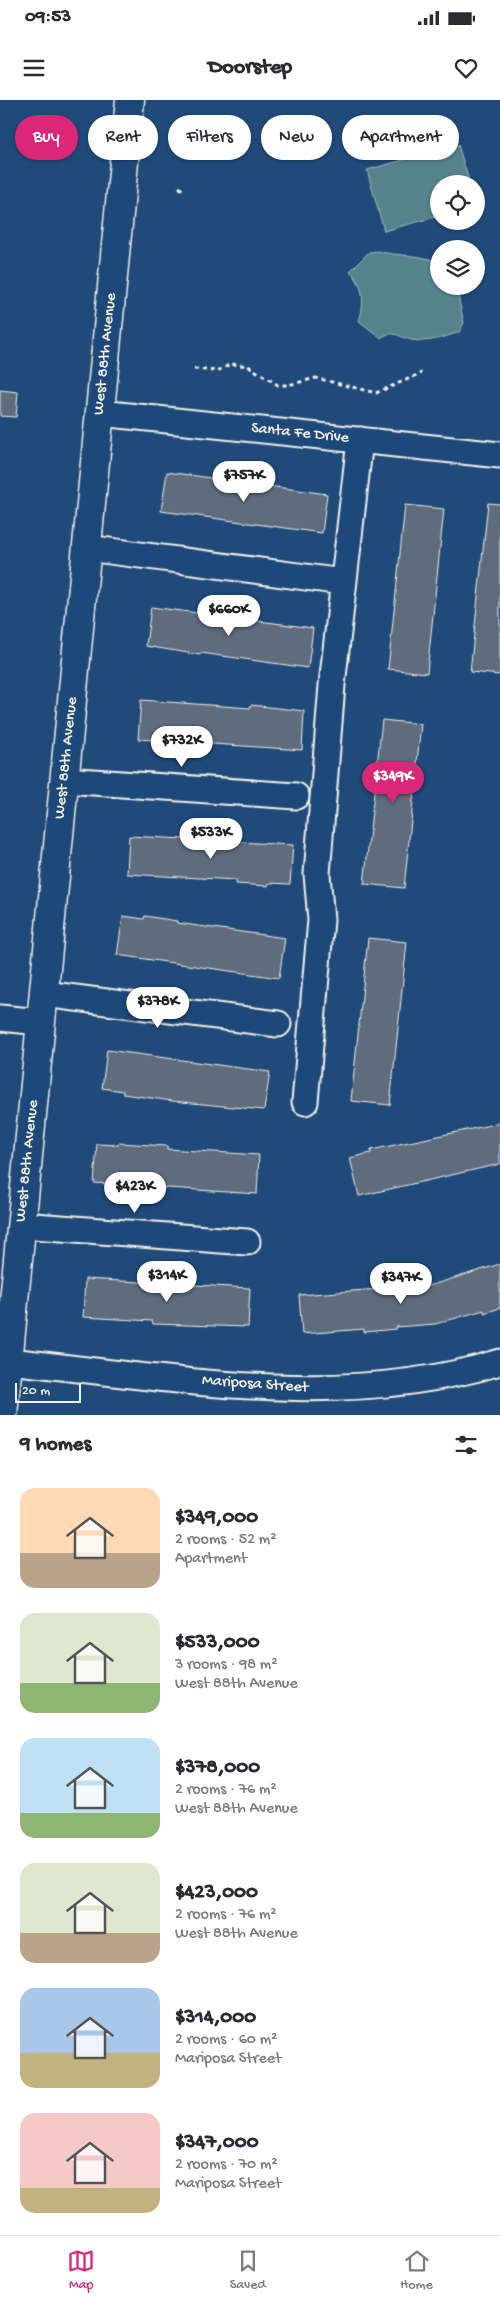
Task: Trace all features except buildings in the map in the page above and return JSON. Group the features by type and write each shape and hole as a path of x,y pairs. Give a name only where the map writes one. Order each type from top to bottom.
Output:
{"main road":[{"name":"West 88th Avenue","path":"3,1415 130,100"}],"street":[{"name":"Santa Fe Drive","path":"100,413 500,455"},
{"path":"305,1102 321,920 317,874 332,685 360,440"},
{"path":"87,548 344,582"},
{"path":"64,780 296,796"},
{"path":"44,994 278,1024"},
{"path":"0,1018 41,1022"},
{"path":"21,1225 246,1242"},
{"name":"Mariposa Street","path":"8,1362 237,1385 304,1389 378,1386 434,1378 500,1362"}],"path":[{"path":"179,187 185,192"},
{"path":"194,369 217,370 231,364 248,366 278,385 288,385 316,378 376,393 422,373"}],"green space":[{"path":"459,148 467,175 430,175 430,218 384,231 367,170 403,160 459,160"},
{"path":"378,251 430,259 430,295 458,295 464,323 459,332 423,341 411,340 396,334 385,335 381,338 359,321 362,308 361,288 350,271 369,252"}]}
